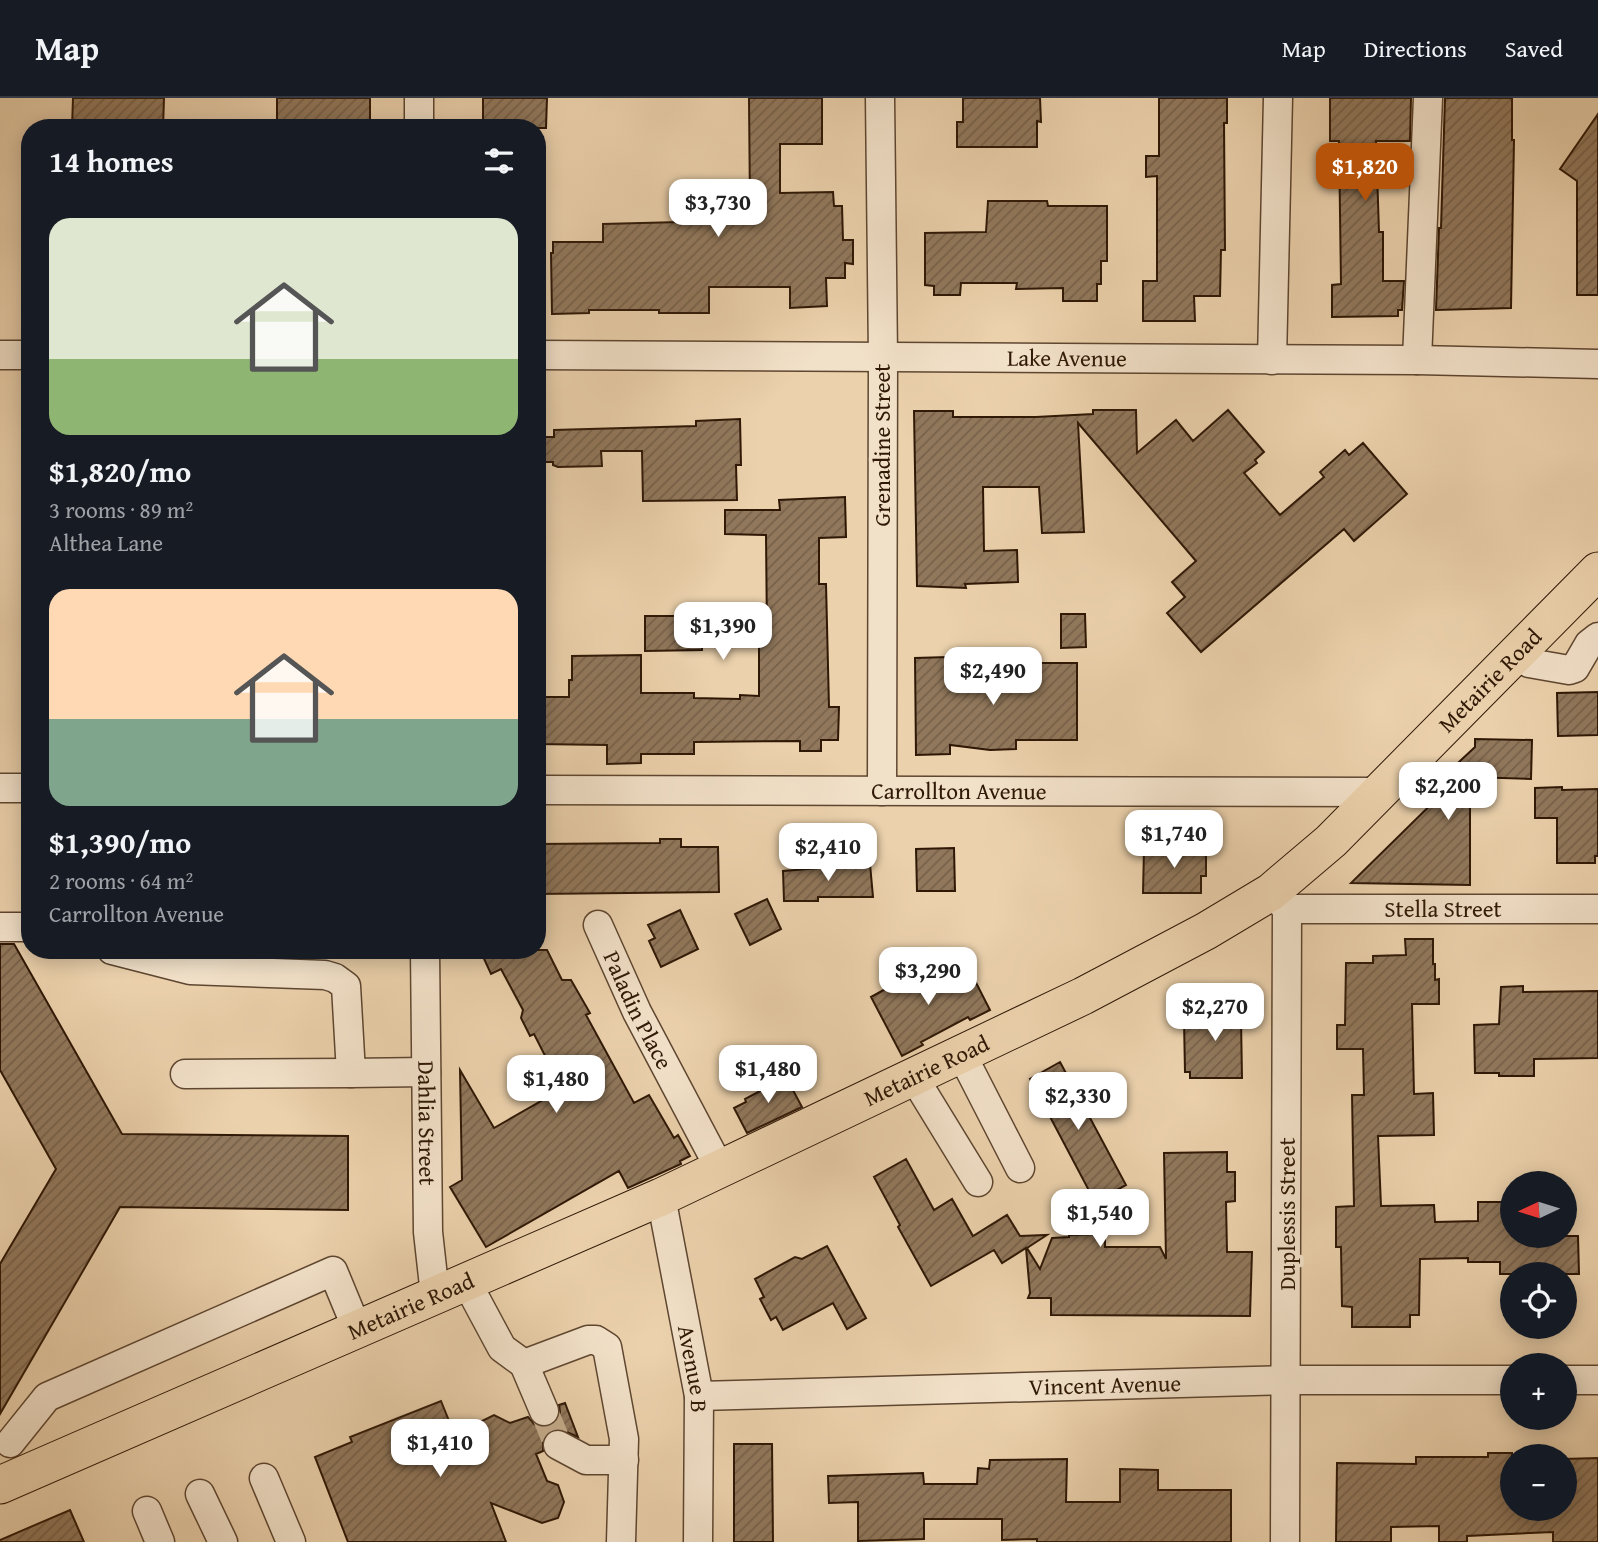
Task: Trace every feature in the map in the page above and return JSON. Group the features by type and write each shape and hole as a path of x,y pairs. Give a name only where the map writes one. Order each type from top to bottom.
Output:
{"main road":[{"name":"Metairie Road","path":"8,1460 357,1329 661,1198 1083,996 1206,930 1279,900 1331,841 1598,571"}],"street":[{"path":"419,98 419,119"},
{"name":"Grenadine Street","path":"880,98 883,358 882,791"},
{"path":"1272,360 1278,98"},
{"path":"1417,360 1428,98"},
{"path":"0,355 21,355"},
{"name":"Lake Avenue","path":"546,355 1417,360 1598,364"},
{"path":"1517,654 1529,663 1563,670 1575,668 1589,644 1598,637"},
{"path":"0,788 21,788"},
{"name":"Carrollton Avenue","path":"546,790 1381,792"},
{"name":"Stella Street","path":"1279,900 1598,909"},
{"name":"Duplessis Street","path":"1279,900 1287,1381 1285,1542"},
{"name":"Paladin Place","path":"598,925 637,1012 720,1169"},
{"path":"0,927 21,927"},
{"path":"147,959 190,970 325,975 335,978 346,986 351,1073"},
{"name":"Dahlia Street","path":"425,959 428,1232 451,1288"},
{"path":"961,1053 1020,1168"},
{"path":"186,1074 426,1072"},
{"path":"913,1076 978,1182"},
{"name":"Avenue B","path":"661,1198 699,1396 698,1542"},
{"path":"8,1460 47,1397 333,1271 357,1329"},
{"path":"451,1288 502,1348 524,1364 544,1411"},
{"path":"524,1364 588,1340 596,1340 607,1347 624,1440 621,1542"},
{"name":"Vincent Avenue","path":"699,1396 1287,1381 1500,1380"},
{"path":"1577,1380 1598,1380"},
{"path":"558,1445 586,1460 624,1460"},
{"path":"264,1478 291,1542"},
{"path":"200,1494 223,1542"},
{"path":"147,1511 160,1542"}],"building":[{"path":"73,98 164,98 163,119 72,119"},
{"path":"277,98 370,98 370,119 277,119"},
{"path":"483,98 547,98 546,128 546,119 483,119"},
{"path":"749,98 822,98 822,144 780,144 780,193 833,192 834,206 842,206 843,240 853,240 853,264 845,263 845,278 826,278 827,306 790,308 790,287 709,287 709,313 589,310 589,313 552,314 553,242 603,242 603,224 719,221 719,207 750,207"},
{"path":"963,98 1040,98 1041,122 1037,121 1037,147 957,147 957,122 963,122"},
{"path":"1159,98 1227,98 1227,123 1224,123 1225,250 1221,250 1220,296 1194,296 1195,321 1143,321 1143,281 1157,281 1157,176 1146,177 1146,156 1159,156"},
{"path":"1330,98 1411,98 1410,141 1376,141 1379,232 1383,232 1383,281 1404,281 1402,310 1398,310 1398,316 1332,317 1332,285 1341,284 1339,141 1330,141"},
{"path":"1445,98 1512,98 1514,140 1511,308 1436,310"},
{"path":"1598,114 1598,295 1577,295 1577,181 1560,169"},
{"path":"988,201 1047,201 1048,206 1107,206 1107,261 1101,261 1101,284 1097,284 1097,301 1063,301 1063,288 1016,289 1017,283 961,283 960,295 934,295 934,286 925,285 925,233 986,232"},
{"path":"1093,410 1136,410 1137,453 1176,420 1193,441 1228,410 1264,452 1255,460 1257,463 1244,473 1280,515 1324,477 1320,472 1345,450 1349,455 1363,443 1407,494 1354,541 1344,529 1201,652 1167,613 1185,597 1172,582 1196,561 1078,423 1084,532 1042,533 1039,487 983,487 984,551 1017,550 1018,582 965,584 966,588 917,586 914,411 953,411 953,417 1036,417 1093,414"},
{"path":"740,419 741,465 736,465 737,500 643,501 642,451 601,451 602,466 558,467 553,465 553,462 546,462 546,437 554,437 554,430 696,426 696,421"},
{"path":"845,497 846,537 819,538 819,584 826,584 829,707 839,707 838,740 821,740 821,751 800,751 800,741 694,742 694,754 641,754 641,763 607,764 607,745 546,744 546,697 569,697 572,656 641,655 641,693 694,693 694,698 740,699 740,695 759,696 759,635 767,635 766,535 725,534 725,510 780,510 779,500"},
{"path":"1061,614 1085,614 1086,647 1061,648"},
{"path":"645,616 701,616 702,650 645,651"},
{"path":"948,657 949,674 1028,673 1028,663 1077,663 1077,740 1016,740 1016,749 990,750 950,745 950,754 916,755 915,658"},
{"path":"1598,692 1598,735 1558,736 1557,693"},
{"path":"1475,739 1532,740 1531,779 1470,777 1470,885 1351,883 1459,777 1444,776 1475,747"},
{"path":"1562,787 1562,790 1598,789 1598,856 1595,856 1595,863 1557,863 1557,818 1535,818 1535,788"},
{"path":"660,839 681,839 681,847 718,847 719,892 546,894 546,844 660,843"},
{"path":"954,848 955,891 917,891 916,849"},
{"path":"1206,848 1206,876 1201,876 1201,893 1143,893 1144,849"},
{"path":"870,864 873,897 818,897 818,901 784,901 783,871"},
{"path":"767,899 781,929 750,945 735,914"},
{"path":"680,910 698,949 661,967 649,941 655,938 648,925"},
{"path":"1405,939 1433,939 1435,980 1439,979 1439,1004 1412,1004 1414,1094 1433,1093 1434,1135 1378,1136 1381,1206 1434,1205 1435,1222 1478,1221 1478,1202 1500,1202 1500,1248 1577,1248 1578,1236 1579,1274 1577,1262 1420,1259 1419,1315 1410,1315 1410,1327 1352,1327 1352,1307 1342,1306 1341,1247 1336,1247 1336,1207 1354,1206 1352,1095 1364,1095 1363,1049 1337,1049 1337,1025 1345,1025 1346,963 1373,963 1373,956 1406,955"},
{"path":"0,944 14,944 122,1134 348,1136 348,1210 120,1207 0,1414 0,1264 56,1169 0,1070"},
{"path":"547,950 562,980 571,980 590,1013 586,1015 634,1103 649,1095 674,1138 678,1135 690,1156 680,1161 681,1164 628,1188 619,1171 486,1247 450,1187 462,1180 460,1070 494,1128 562,1089 534,1034 530,1036 521,1018 523,1010 501,969 491,974 484,959 546,959"},
{"path":"940,968 949,983 970,971 990,1010 970,1020 968,1017 921,1042 923,1045 902,1056 871,997 909,976 912,983"},
{"path":"1523,986 1523,992 1598,991 1598,1058 1534,1059 1534,1076 1475,1073 1474,1025 1499,1024 1501,987"},
{"path":"1213,994 1233,994 1233,1019 1241,1019 1242,1078 1190,1078 1190,1072 1185,1072 1184,1020 1213,1020"},
{"path":"1060,1062 1126,1185 1095,1202 1030,1079"},
{"path":"786,1077 802,1107 747,1133 734,1108"},
{"path":"1227,1152 1227,1172 1235,1172 1235,1201 1226,1202 1227,1252 1252,1252 1250,1316 1051,1315 1051,1298 1028,1298 1030,1293 1026,1248 1002,1263 994,1250 931,1286 874,1177 906,1159 934,1210 952,1199 973,1236 1007,1215 1020,1236 1047,1235 1027,1248 1040,1269 1052,1238 1069,1235 1105,1234 1105,1247 1160,1247 1166,1259 1164,1153"},
{"path":"827,1246 866,1318 847,1329 833,1303 783,1330 776,1317 771,1320 760,1299 764,1297 755,1279 795,1257 802,1259"},
{"path":"441,1401 464,1458 482,1421 494,1415 510,1423 528,1417 535,1425 550,1426 558,1420 559,1405 565,1403 578,1437 558,1428 550,1431 543,1438 543,1451 536,1454 547,1481 558,1485 564,1502 558,1518 542,1523 491,1503 506,1542 348,1542 315,1457 352,1442 350,1437"},
{"path":"734,1444 772,1444 773,1542 734,1542"},
{"path":"1488,1453 1500,1453 1500,1521 1577,1521 1577,1459 1598,1458 1598,1542 1553,1542 1553,1532 1467,1536 1467,1542 1439,1542 1439,1526 1391,1527 1391,1542 1336,1542 1337,1463 1416,1464 1416,1457 1488,1457"},
{"path":"1067,1459 1066,1502 1120,1502 1120,1469 1158,1470 1158,1490 1231,1490 1231,1542 1002,1540 1002,1519 924,1519 924,1539 858,1541 858,1502 829,1503 828,1476 923,1473 924,1484 977,1484 978,1468 989,1469 990,1460"},
{"path":"70,1510 84,1542 0,1542 0,1540"}],"tunnel":[{"path":"544,1411 558,1445"}]}
